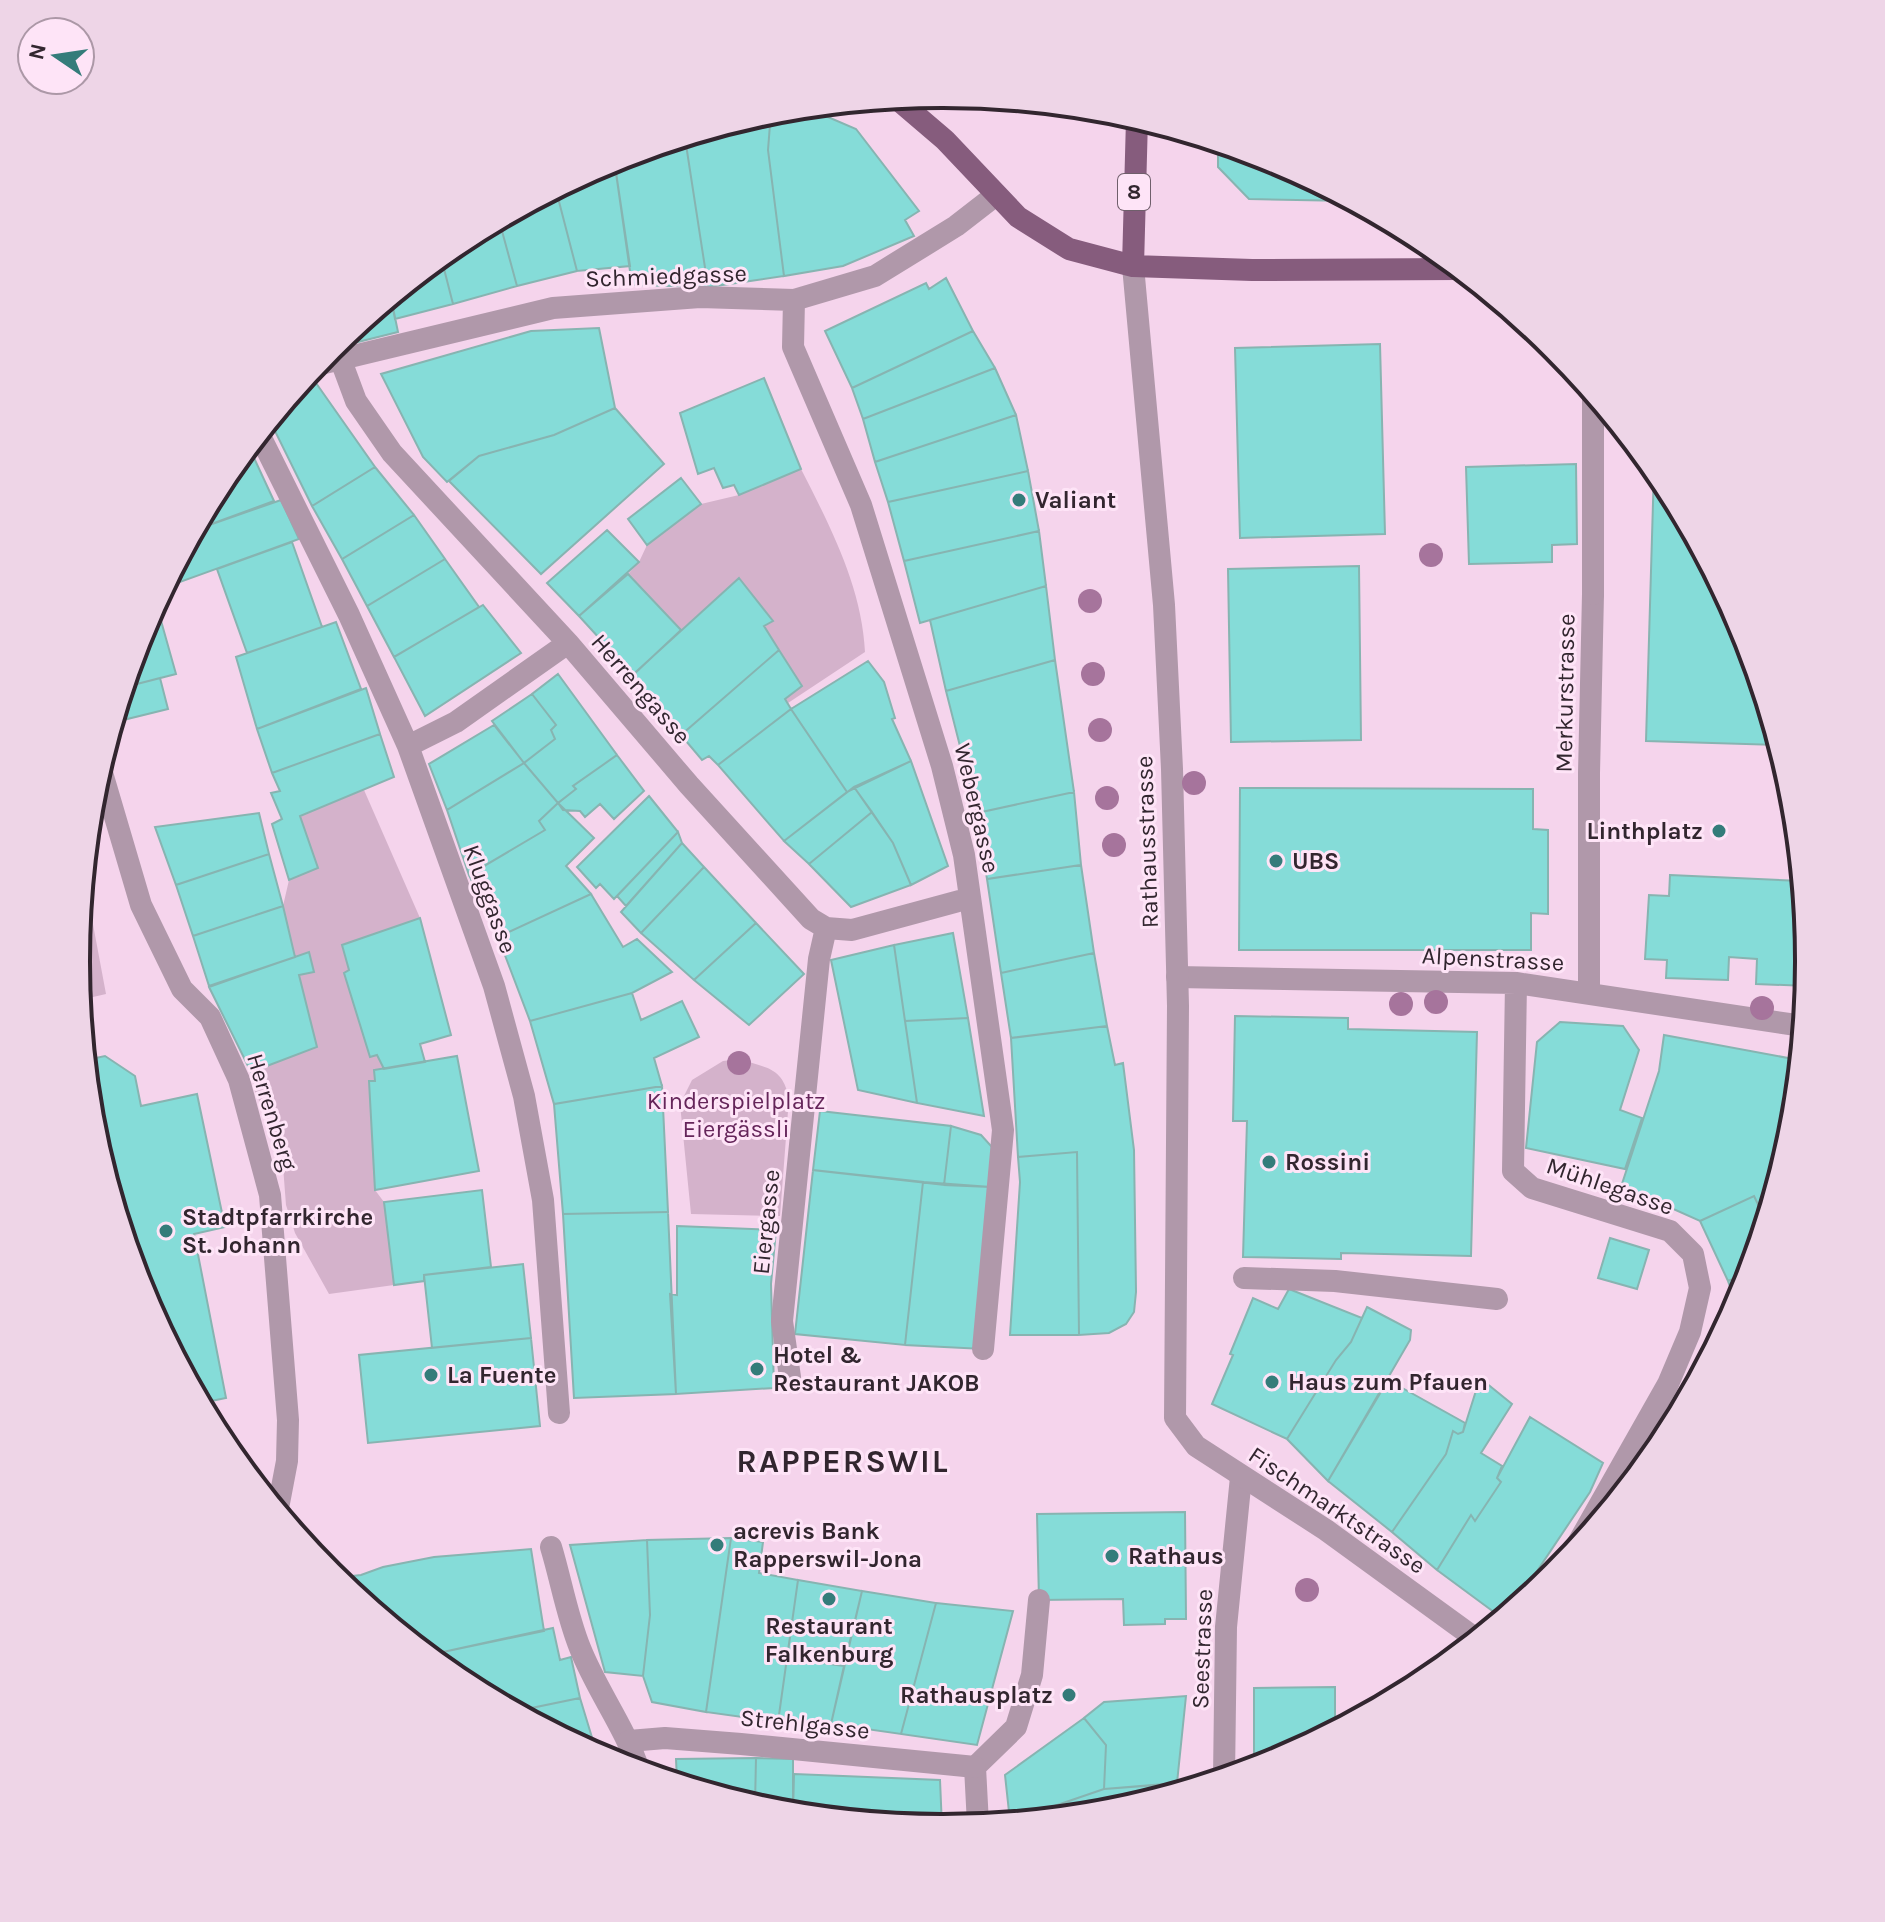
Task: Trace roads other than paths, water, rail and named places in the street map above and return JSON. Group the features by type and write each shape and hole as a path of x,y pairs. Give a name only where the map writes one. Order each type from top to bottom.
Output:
{"main road":[{"path":"909,109 945,140 1018,217 1069,249 1133,266 1252,270 1439,269"},
{"name":"8","path":"1133,266 1137,132"}],"street":[{"name":"Schmiedgasse","path":"340,358 553,308 700,297 794,300 875,276 956,226 996,195"},
{"name":"Rathausstrasse","path":"1133,266 1164,605 1177,977 1175,1418"},
{"name":"Webergasse","path":"794,300 793,347 861,505 942,766 964,855 1003,1130 983,1349"},
{"name":"Herrengasse","path":"340,358 356,401 392,453 568,643 811,919 826,928"},
{"name":"Merkurstrasse","path":"1589,992 1593,411"},
{"name":"Kluggasse","path":"264,445 349,615 408,746 494,986 524,1096 543,1200 559,1413"},
{"path":"408,746 456,722 568,643"},
{"name":"Herrenberg","path":"107,790 141,905 182,989 210,1017 239,1080 270,1195 288,1420 287,1461 280,1497"},
{"path":"826,928 852,930 970,898"},
{"name":"Eiergasse","path":"790,1377 782,1321 819,959 826,928"},
{"name":"Alpenstrasse","path":"1177,977 1516,983 1792,1024"},
{"name":"Mühlegasse","path":"1516,983 1513,1171 1532,1188 1670,1231 1693,1254 1700,1288 1690,1332 1668,1384 1605,1497"},
{"path":"1244,1278 1335,1281 1497,1299"},
{"name":"Fischmarktstrasse","path":"1175,1418 1196,1446 1326,1530 1467,1632"},
{"path":"1641,1435 1649,1438"},
{"name":"Seestrasse","path":"1224,1765 1226,1627 1241,1477"},
{"path":"551,1547 579,1646 602,1699 629,1741 634,1756"},
{"path":"977,1813 975,1767 1016,1727 1032,1675 1039,1600"},
{"name":"Strehlgasse","path":"629,1741 665,1738 975,1767"}],"place":[{"name":"Valiant","path":"1019,500"},
{"name":"Linthplatz","path":"1719,831"},
{"name":"UBS","path":"1276,861"},
{"name":"Rossini","path":"1269,1162"},
{"name":"Stadtpfarrkirche St. Johann","path":"166,1231"},
{"name":"Hotel & Restaurant JAKOB","path":"757,1369"},
{"name":"La Fuente","path":"431,1375"},
{"name":"Haus zum Pfauen","path":"1272,1382"},
{"name":"acrevis Bank Rapperswil-Jona","path":"717,1545"},
{"name":"Rathaus","path":"1112,1556"},
{"name":"Restaurant Falkenburg","path":"829,1599"},
{"name":"Rathausplatz","path":"1069,1695"}],"district":[{"name":"RAPPERSWIL","path":"843,1461"}],"park label":[{"name":"Kinderspielplatz Eiergässli","path":"736,1115"}]}
